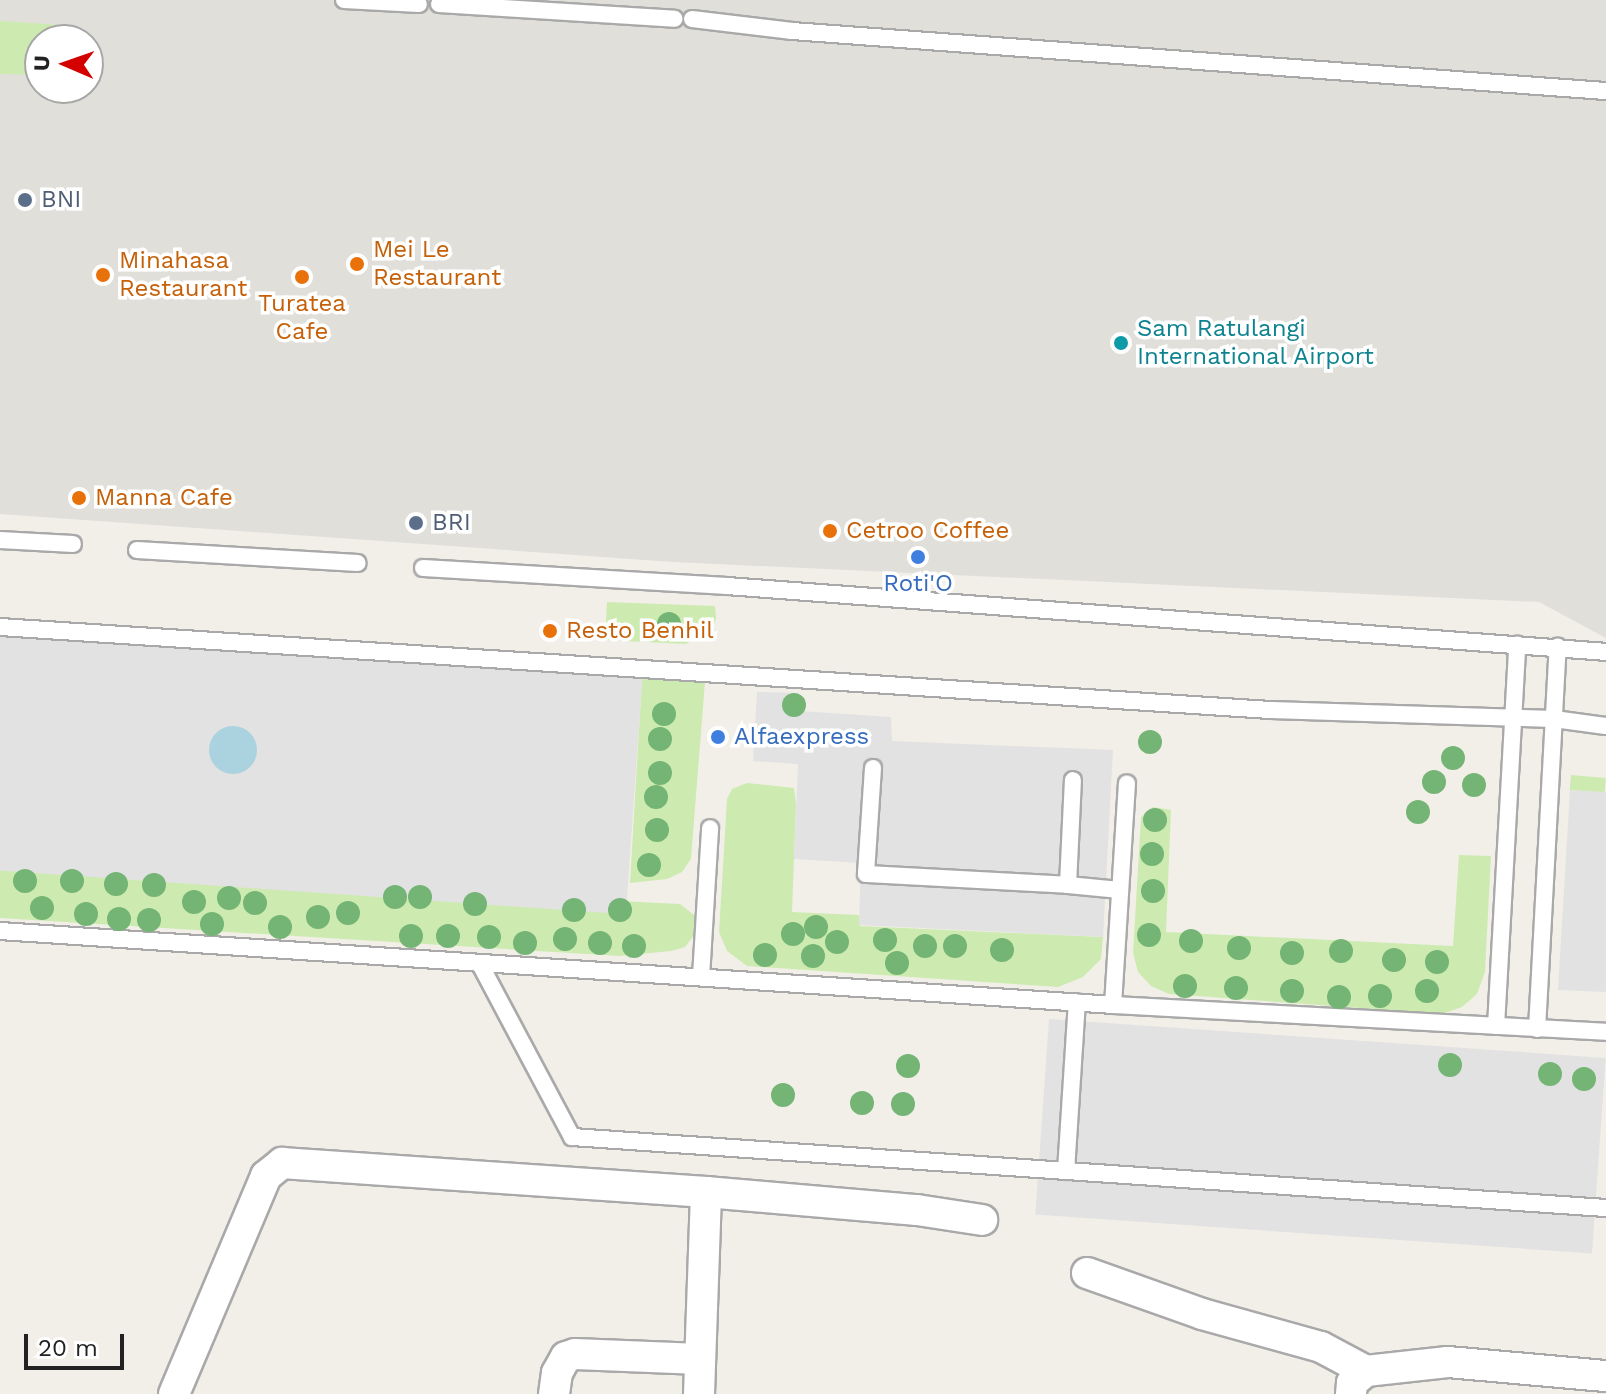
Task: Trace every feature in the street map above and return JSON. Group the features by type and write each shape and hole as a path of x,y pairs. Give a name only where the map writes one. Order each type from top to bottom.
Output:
{"street":[{"path":"174,1394 266,1176 277,1165 291,1162 706,1192 917,1210 982,1220"},
{"path":"699,1394 706,1192"},
{"path":"1087,1273 1202,1314 1321,1347 1359,1382 1448,1362 1606,1376"},
{"path":"554,1394 557,1373 566,1357 575,1354 700,1359"}],"lane":[{"path":"344,0 419,4"},
{"path":"439,4 684,19 792,31 1606,91"},
{"path":"0,540 73,544"},
{"path":"137,550 358,563"},
{"path":"423,568 759,588 1606,652"},
{"path":"0,627 1271,710 1554,719 1606,726"},
{"path":"1496,1026 1517,645"},
{"path":"1537,1029 1558,647"},
{"path":"873,768 866,874 1120,890"},
{"path":"1068,885 1073,780"},
{"path":"1113,1005 1127,783"},
{"path":"701,977 710,828"},
{"path":"0,931 1113,1005 1606,1032"},
{"path":"480,964 572,1137 1606,1208"},
{"path":"1066,1171 1077,1002"}],"shaded area":[{"path":"0,0 1606,0 1606,638 1539,602 673,562 0,514"},
{"path":"0,633 642,678 626,914 0,871"},
{"path":"757,692 799,693 800,711 891,717 892,741 1113,750 1103,937 859,925 861,863 794,859 798,764 753,761"},
{"path":"1570,790 1606,792 1606,992 1558,990"},
{"path":"1049,1019 1606,1058 1592,1253 1035,1215"}],"green space":[{"path":"0,21 46,24 24,24 24,75 0,74"},
{"path":"607,602 715,606 716,618 714,624 686,644 605,640"},
{"path":"642,678 705,682 691,859 682,872 667,879 630,883"},
{"path":"1571,775 1606,778 1605,793 1570,790"},
{"path":"747,783 794,788 792,912 859,915 860,926 1103,937 1101,959 1083,977 1058,987 747,966 727,951 719,932 727,799 732,789"},
{"path":"1153,807 1171,810 1166,932 1453,946 1459,855 1491,856 1485,972 1477,994 1462,1007 1442,1014 1169,994 1151,986 1138,972 1133,953 1141,817"},
{"path":"0,870 680,904 694,915 695,934 685,947 620,956 0,918"}],"water":[{"path":"233,726 242,727 250,733 256,741 256,759 250,767 242,773 233,774 224,773 216,767 210,759 209,750 210,741 216,733 224,727"}],"place":[{"name":"BNI","path":"25,200"},
{"name":"Mei Le Restaurant","path":"357,264"},
{"name":"Minahasa Restaurant","path":"103,275"},
{"name":"Turatea Cafe","path":"302,277"},
{"name":"Sam Ratulangi International Airport","path":"1121,343"},
{"name":"Manna Cafe","path":"79,498"},
{"name":"BRI","path":"416,523"},
{"name":"Cetroo Coffee","path":"830,531"},
{"name":"Roti'O","path":"918,557"},
{"name":"Resto Benhil","path":"550,631"},
{"name":"Alfaexpress","path":"718,737"}]}
